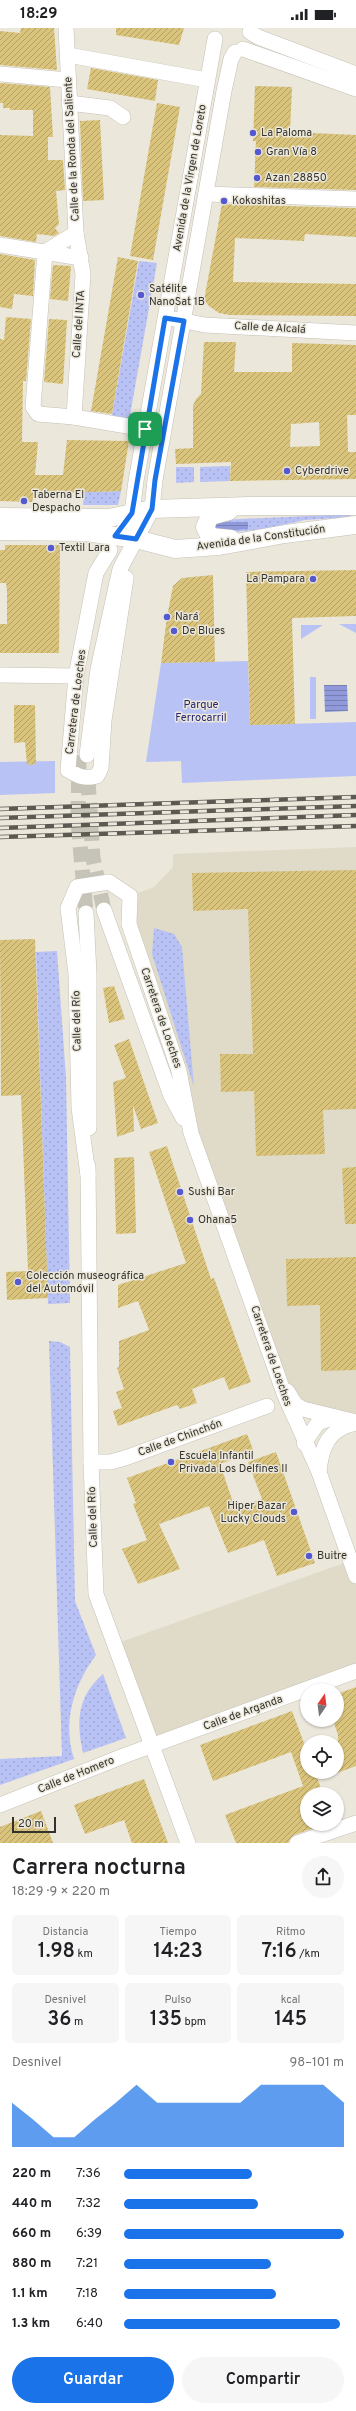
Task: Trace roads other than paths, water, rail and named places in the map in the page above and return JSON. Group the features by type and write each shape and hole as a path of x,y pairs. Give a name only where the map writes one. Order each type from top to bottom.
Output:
{"main road":[{"name":"Avenida de la Constitución","path":"0,518 109,518 152,509 249,506 356,506"},
{"path":"249,506 210,516 205,527 210,537 218,539 255,540"},
{"name":"Avenida de la Constitución","path":"0,531 86,532 113,543 175,549 255,540 285,534 356,525"}],"street":[{"name":"Calle de la Ronda del Saliente","path":"45,252 76,233 66,28"},
{"path":"249,30 258,37 356,74"},
{"name":"Avenida de la Virgen de Loreto","path":"152,509 155,480 224,91 231,59 249,42 249,30"},
{"path":"216,33 223,49 239,50 356,89"},
{"name":"Avenida de la Virgen de Loreto","path":"132,513 145,429 216,33"},
{"path":"68,55 207,80"},
{"path":"0,74 68,80"},
{"path":"69,102 110,108 123,117"},
{"path":"206,194 356,199"},
{"name":"Calle del INTA","path":"74,417 83,274 76,233"},
{"path":"0,245 81,258"},
{"path":"45,252 33,407 38,414 74,417 145,429"},
{"path":"165,318 184,321"},
{"name":"Calle de Alcalá","path":"184,321 205,325 356,332"},
{"name":"Carretera de Loeches","path":"113,543 88,678 83,755 98,669 120,569 152,509"},
{"path":"132,513 133,546"},
{"name":"Carretera de Loeches","path":"132,513 96,573 76,676 68,770 78,777 86,778 97,776 101,768 104,720 133,546"},
{"name":"Carretera de Loeches","path":"109,518 113,543 120,569"},
{"path":"0,675 76,676"},
{"name":"Carretera de Loeches","path":"95,883 109,882 130,896 129,924 179,1071 191,1133"},
{"name":"Calle del Río","path":"88,1175 79,1108 76,974 68,908 77,886 95,883"},
{"name":"Carretera de Loeches","path":"104,910 171,1096 191,1133 277,1373 304,1443 318,1472 356,1576"},
{"name":"Calle del Río","path":"86,913 89,982 88,1175 91,1462 96,1594 188,1843"},
{"path":"277,1373 296,1404 335,1417 356,1422"},
{"name":"Calle de Chinchón","path":"91,1462 111,1462 128,1457 267,1406"},
{"path":"304,1443 318,1423 335,1417"},
{"path":"318,1472 324,1444 330,1436 345,1425 356,1422"},
{"name":"Calle de Arganda","path":"152,1745 356,1671"},
{"name":"Calle de Homero","path":"0,1805 152,1745"},
{"path":"297,1843 356,1823"}],"tunnel":[{"path":"79,755 78,821 86,913"},
{"path":"88,780 93,858 104,910"}],"railway":[{"path":"0,809 356,797"},
{"path":"0,818 356,806"},
{"path":"0,828 356,815"},
{"path":"0,837 356,826"}],"place":[{"name":"La Paloma","path":"253,133"},
{"name":"Gran Vía 8","path":"258,152"},
{"name":"Azan 28850","path":"257,178"},
{"name":"Kokoshitas","path":"224,201"},
{"name":"Satélite NanoSat 1B","path":"141,295"},
{"name":"Cyberdrive","path":"287,471"},
{"name":"Taberna El Despacho","path":"24,501"},
{"name":"Textil Lara","path":"51,548"},
{"name":"La Pampara","path":"313,579"},
{"name":"Nará","path":"167,617"},
{"name":"De Blues","path":"174,631"},
{"name":"Sushi Bar","path":"180,1192"},
{"name":"Ohana5","path":"190,1220"},
{"name":"Colección museográfica del Automóvil","path":"18,1282"},
{"name":"Escuela Infantil Privada Los Delfines II","path":"171,1462"},
{"name":"Hiper Bazar Lucky Clouds","path":"294,1512"},
{"name":"Buitre","path":"309,1556"}],"park label":[{"name":"Parque Ferrocarril","path":"201,711"}]}
